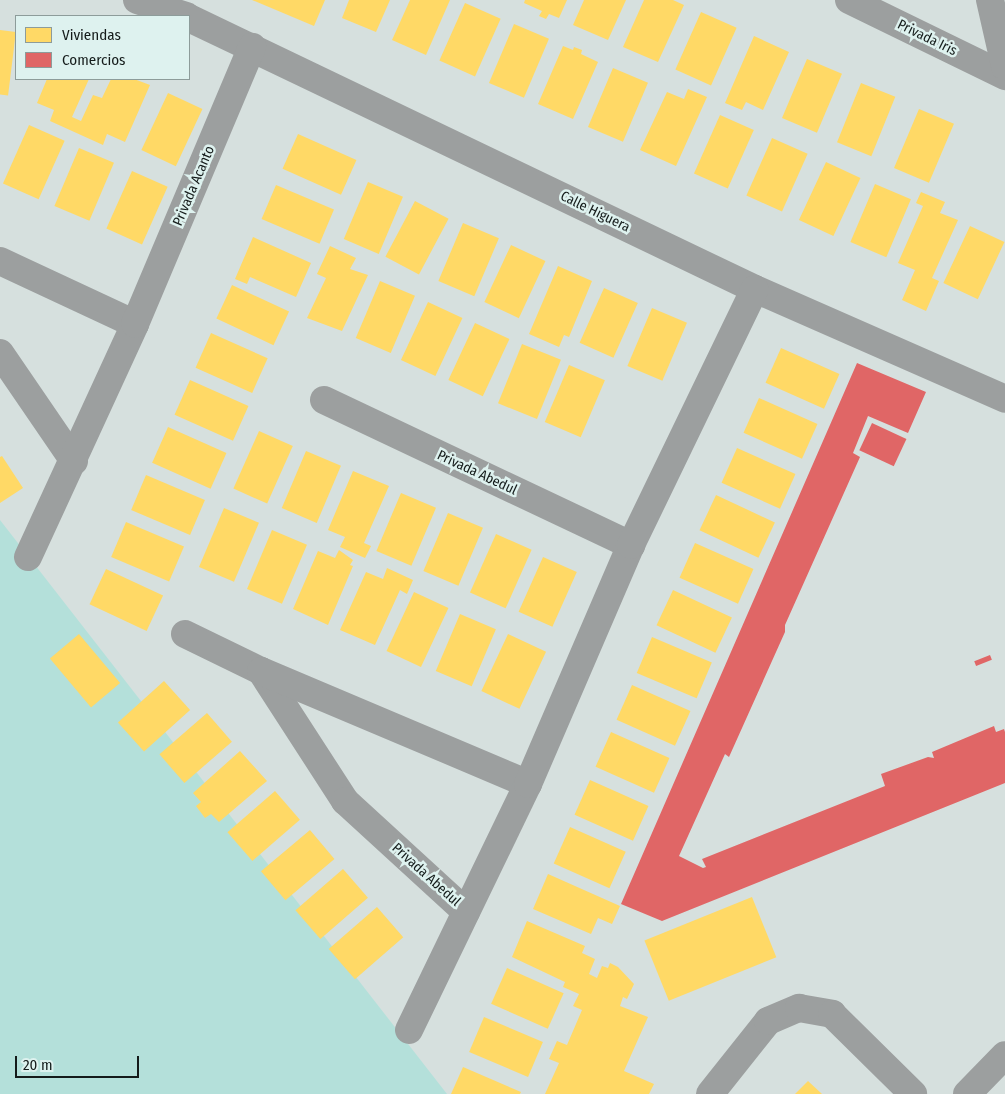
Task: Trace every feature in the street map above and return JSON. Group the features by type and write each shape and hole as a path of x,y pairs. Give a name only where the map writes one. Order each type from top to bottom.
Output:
{"street":[{"name":"Calle Higuera","path":"137,0 187,12 252,47 755,289 1005,399"},
{"name":"Privada Iris","path":"849,0 1005,76"},
{"path":"990,0 1005,66"},
{"name":"Privada Acanto","path":"28,557 74,461 135,324 252,47"},
{"path":"0,261 135,324"},
{"name":"Privada Abedul","path":"409,1030 528,784 631,545 755,289"},
{"path":"0,352 74,461"},
{"name":"Privada Abedul","path":"324,400 631,545"},
{"path":"185,634 261,671 528,784"},
{"name":"Privada Abedul","path":"261,671 345,801 466,912"},
{"path":"710,1094 768,1021 799,1008 832,1014 913,1094"},
{"path":"966,1094 1005,1055"}],"shaded area":[{"path":"0,520 447,1094 0,1094"}],"building: Viviendas":[{"path":"252,0 325,0 314,26"},
{"path":"349,0 390,0 376,32 342,18"},
{"path":"410,0 450,0 426,55 392,40"},
{"path":"525,0 567,0 559,18 549,14 546,19 539,16 542,11 524,3"},
{"path":"584,0 626,0 608,40 573,25"},
{"path":"644,0 673,0 684,5 658,62 623,47"},
{"path":"465,3 501,19 475,76 439,61"},
{"path":"701,12 737,28 711,85 675,70"},
{"path":"514,24 549,39 524,98 489,83"},
{"path":"0,30 15,32 8,95 0,94"},
{"path":"754,36 789,52 763,110 746,102 742,110 725,103"},
{"path":"563,46 573,50 574,47 582,50 581,54 598,62 573,119 538,104"},
{"path":"807,59 842,74 817,133 782,118"},
{"path":"613,68 648,83 623,142 588,127"},
{"path":"47,80 89,80 72,117 81,121 93,95 102,98 111,80 137,80 150,85 125,142 107,134 103,145 50,121 54,110 37,103"},
{"path":"861,83 895,97 871,156 837,142"},
{"path":"688,89 707,97 676,166 640,150 667,92 684,99"},
{"path":"168,93 202,109 176,166 141,150"},
{"path":"919,109 954,124 929,183 894,168"},
{"path":"720,115 754,130 728,189 694,173"},
{"path":"29,125 65,141 39,199 3,183"},
{"path":"298,134 356,160 341,195 283,169"},
{"path":"772,138 808,154 782,211 746,196"},
{"path":"79,148 114,163 89,221 54,206"},
{"path":"826,162 860,178 833,236 799,220"},
{"path":"132,171 168,187 142,244 106,229"},
{"path":"368,182 403,197 379,254 344,239"},
{"path":"875,184 911,199 886,257 850,242"},
{"path":"276,185 334,210 320,244 262,219"},
{"path":"921,192 945,202 940,213 958,220 932,278 939,281 926,311 902,300 915,270 898,263 923,206 916,203"},
{"path":"415,201 449,219 419,274 385,257"},
{"path":"463,223 499,238 474,296 438,281"},
{"path":"970,226 1004,242 978,299 943,283"},
{"path":"253,237 311,263 296,297 250,277 247,284 235,279"},
{"path":"511,245 545,261 519,318 484,302"},
{"path":"330,246 356,258 350,269 368,275 342,331 307,318 326,278 317,274"},
{"path":"558,266 592,281 569,337 564,335 559,347 529,334"},
{"path":"380,281 415,296 391,353 356,338"},
{"path":"232,285 289,312 273,345 216,319"},
{"path":"604,288 638,303 613,358 580,343"},
{"path":"428,302 462,318 435,376 401,360"},
{"path":"652,308 687,323 662,381 627,366"},
{"path":"475,323 509,339 483,396 448,380"},
{"path":"211,333 268,358 252,393 196,368"},
{"path":"522,344 561,360 537,419 498,403"},
{"path":"781,348 839,374 824,409 766,383"},
{"path":"569,365 605,380 581,437 545,422"},
{"path":"190,380 248,406 233,441 175,415"},
{"path":"759,398 817,424 802,459 744,433"},
{"path":"168,427 226,453 211,489 152,463"},
{"path":"259,431 293,446 267,504 233,489"},
{"path":"737,448 795,474 780,509 722,483"},
{"path":"306,451 341,466 317,523 282,508"},
{"path":"2,456 23,488 0,503 0,457"},
{"path":"353,471 389,486 364,543 371,546 365,558 340,547 345,537 328,530"},
{"path":"146,475 205,500 190,535 131,510"},
{"path":"401,493 436,508 411,566 376,551"},
{"path":"716,495 775,522 758,558 700,530"},
{"path":"224,508 259,523 234,582 199,567"},
{"path":"448,513 483,528 458,586 423,571"},
{"path":"126,522 184,547 169,582 111,557"},
{"path":"272,530 307,545 282,604 247,589"},
{"path":"496,534 532,550 506,608 470,592"},
{"path":"695,543 753,569 738,604 680,578"},
{"path":"339,550 353,560 350,565 353,566 328,625 293,609 318,551 335,558"},
{"path":"543,557 577,572 552,627 519,612"},
{"path":"387,568 413,580 407,594 400,590 375,645 340,630 366,572 383,579"},
{"path":"106,569 163,596 147,631 90,604"},
{"path":"673,590 732,617 715,653 657,625"},
{"path":"414,592 448,608 421,667 387,651"},
{"path":"460,614 496,629 472,686 436,671"},
{"path":"79,634 120,683 91,707 50,658"},
{"path":"508,634 546,652 519,709 481,691"},
{"path":"652,637 712,662 697,698 637,673"},
{"path":"164,681 190,710 144,751 118,722"},
{"path":"632,685 690,711 675,746 617,720"},
{"path":"207,713 232,742 184,783 159,754"},
{"path":"611,732 669,758 654,793 596,767"},
{"path":"240,751 267,781 219,822 211,814 205,818 196,806 201,802 193,793"},
{"path":"590,780 648,806 633,841 575,815"},
{"path":"275,791 300,820 252,861 227,832"},
{"path":"570,827 626,852 609,888 554,864"},
{"path":"310,830 334,859 285,900 261,871"},
{"path":"343,869 368,898 320,939 295,910"},
{"path":"548,874 620,906 612,924 598,918 591,934 533,909"},
{"path":"752,897 776,957 669,1001 644,940"},
{"path":"377,907 403,937 355,979 329,949"},
{"path":"527,921 585,946 582,953 595,959 589,974 597,978 602,966 608,968 610,963 618,967 634,984 627,999 623,997 620,1006 648,1017 624,1071 654,1084 649,1094 545,1094 559,1063 549,1059 557,1041 567,1045 582,1010 573,1006 579,994 563,987 565,982 512,957"},
{"path":"507,968 564,993 548,1029 491,1004"},
{"path":"484,1017 543,1042 528,1077 469,1052"},
{"path":"463,1067 521,1092 520,1094 451,1094"},
{"path":"808,1081 822,1094 795,1094"}],"building: Comercios":[{"path":"857,363 926,392 908,433 868,416 853,453 860,457 785,625 785,632 729,757 725,754 679,856 703,868 706,867 702,859 885,786 881,774 928,757 934,758 932,752 994,726 996,732 1004,729 1005,732 1005,783 662,921 621,904"},
{"path":"872,423 906,439 894,466 859,450"},
{"path":"990,655 992,660 976,666 974,661"}]}
